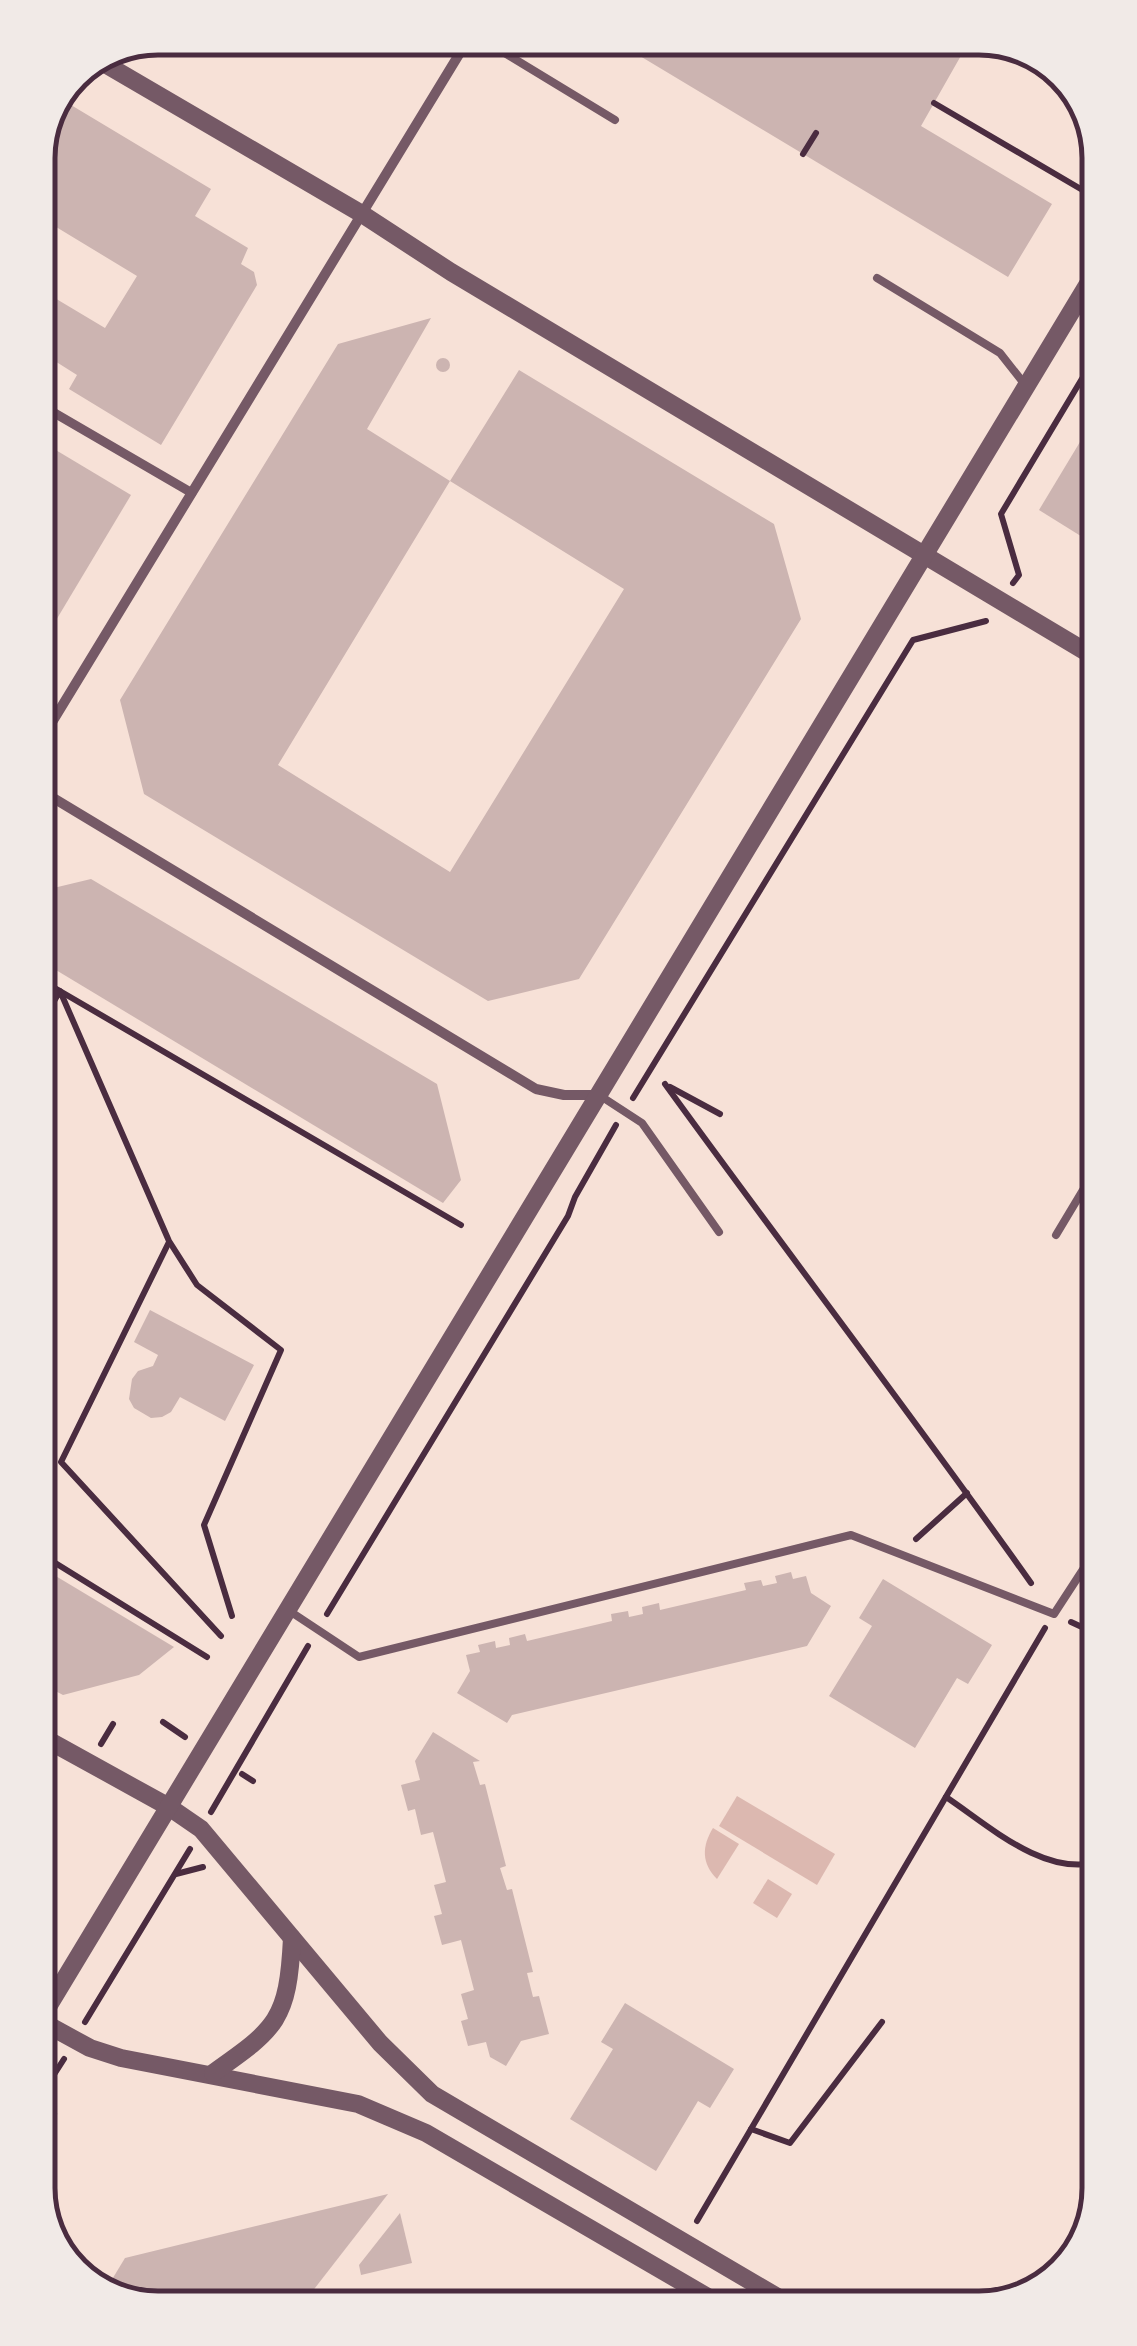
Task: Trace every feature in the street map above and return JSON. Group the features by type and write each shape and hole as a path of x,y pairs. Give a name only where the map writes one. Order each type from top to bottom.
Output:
{"street":[{"path":"55,717 459,55"},
{"path":"110,67 362,214 452,272 1082,649"},
{"path":"55,1995 1082,294"},
{"path":"55,413 192,493"},
{"path":"55,799 536,1088 564,1095 599,1095"},
{"path":"55,1744 201,1829 380,2044 432,2094 767,2291"},
{"path":"213,2073 254,2046 278,2015 288,1986 292,1938"},
{"path":"55,2029 90,2048 121,2058 358,2104 426,2133 699,2291"}],"lane":[{"path":"508,55 615,120"},
{"path":"877,278 1000,354 1026,387"},
{"path":"599,1095 642,1124 719,1232"},
{"path":"1056,1235 1082,1192"},
{"path":"288,1610 359,1656 850,1535 1054,1614 1082,1571"}],"path":[{"path":"934,103 1082,190"},
{"path":"803,154 816,132"},
{"path":"1018,575 1000,514 1082,379"},
{"path":"217,1802 568,1216 574,1197 624,1112 913,640 990,620"},
{"path":"55,988 462,1225"},
{"path":"55,1000 60,991"},
{"path":"60,991 169,1241 196,1285 281,1350 204,1525 232,1616"},
{"path":"720,1114 665,1084 815,1292 957,1476 1054,1614 1082,1627"},
{"path":"169,1241 61,1462 220,1636"},
{"path":"900,1553 967,1493"},
{"path":"55,1563 207,1657"},
{"path":"696,2222 1054,1614"},
{"path":"163,1722 186,1737"},
{"path":"98,1748 113,1724"},
{"path":"242,1774 254,1782"},
{"path":"946,1797 1019,1847 1051,1860 1082,1865"},
{"path":"83,2026 191,1848"},
{"path":"751,2129 790,2143 882,2022"},
{"path":"55,2070 60,2066"}],"shaded area":[{"path":"737,1796 835,1854 817,1885 719,1826"},
{"path":"713,1828 739,1844 717,1879 705,1854"},
{"path":"768,1879 792,1894 777,1918 753,1903"}],"building":[{"path":"638,55 961,55 921,126 1052,204 1008,277"},
{"path":"70,105 211,189 195,216 248,248 241,264 254,272 257,285 161,445 69,389 77,375 55,361 55,298 105,328 137,276 55,226 55,151 58,131"},
{"path":"431,318 367,429 450,481 519,370 774,524 801,619 579,979 488,1001 144,794 120,700 338,344","holes":["450,481 624,589 450,872 278,765"]},
{"path":"443,358 450,365 443,372 436,365"},
{"path":"1082,439 1082,537 1039,510"},
{"path":"55,450 131,495 55,622"},
{"path":"91,879 437,1084 461,1180 443,1203 55,969 55,888"},
{"path":"150,1310 254,1365 225,1421 180,1397 171,1412 162,1417 151,1418 134,1408 129,1399 132,1379 138,1371 153,1366 158,1355 134,1342"},
{"path":"791,1572 793,1579 806,1576 811,1593 831,1606 807,1646 512,1715 507,1723 457,1693 470,1671 466,1655 480,1652 478,1645 495,1641 496,1648 510,1645 509,1638 525,1634 527,1641 612,1621 611,1614 628,1611 629,1617 643,1614 642,1607 659,1603 660,1610 746,1590 744,1583 777,1583 775,1576"},
{"path":"55,1576 174,1647 139,1675 63,1695 55,1691"},
{"path":"883,1579 992,1645 968,1684 957,1678 915,1748 829,1696 872,1626 859,1618"},
{"path":"433,1732 480,1761 473,1762 480,1785 485,1784 506,1866 500,1868 507,1890 512,1889 533,1972 527,1973 533,1997 539,1996 549,2034 521,2041 506,2066 490,2057 486,2042 468,2046 461,2021 468,2019 461,1994 474,1990 461,1940 442,1945 434,1916 442,1914 434,1885 446,1882 433,1832 421,1835 415,1809 408,1811 401,1785 420,1780 415,1761"},
{"path":"625,2003 734,2069 710,2108 698,2101 656,2171 570,2119 613,2049 601,2042"},
{"path":"388,2194 313,2291 138,2289 112,2280 125,2258"},
{"path":"400,2213 412,2263 361,2275 359,2265"}]}
